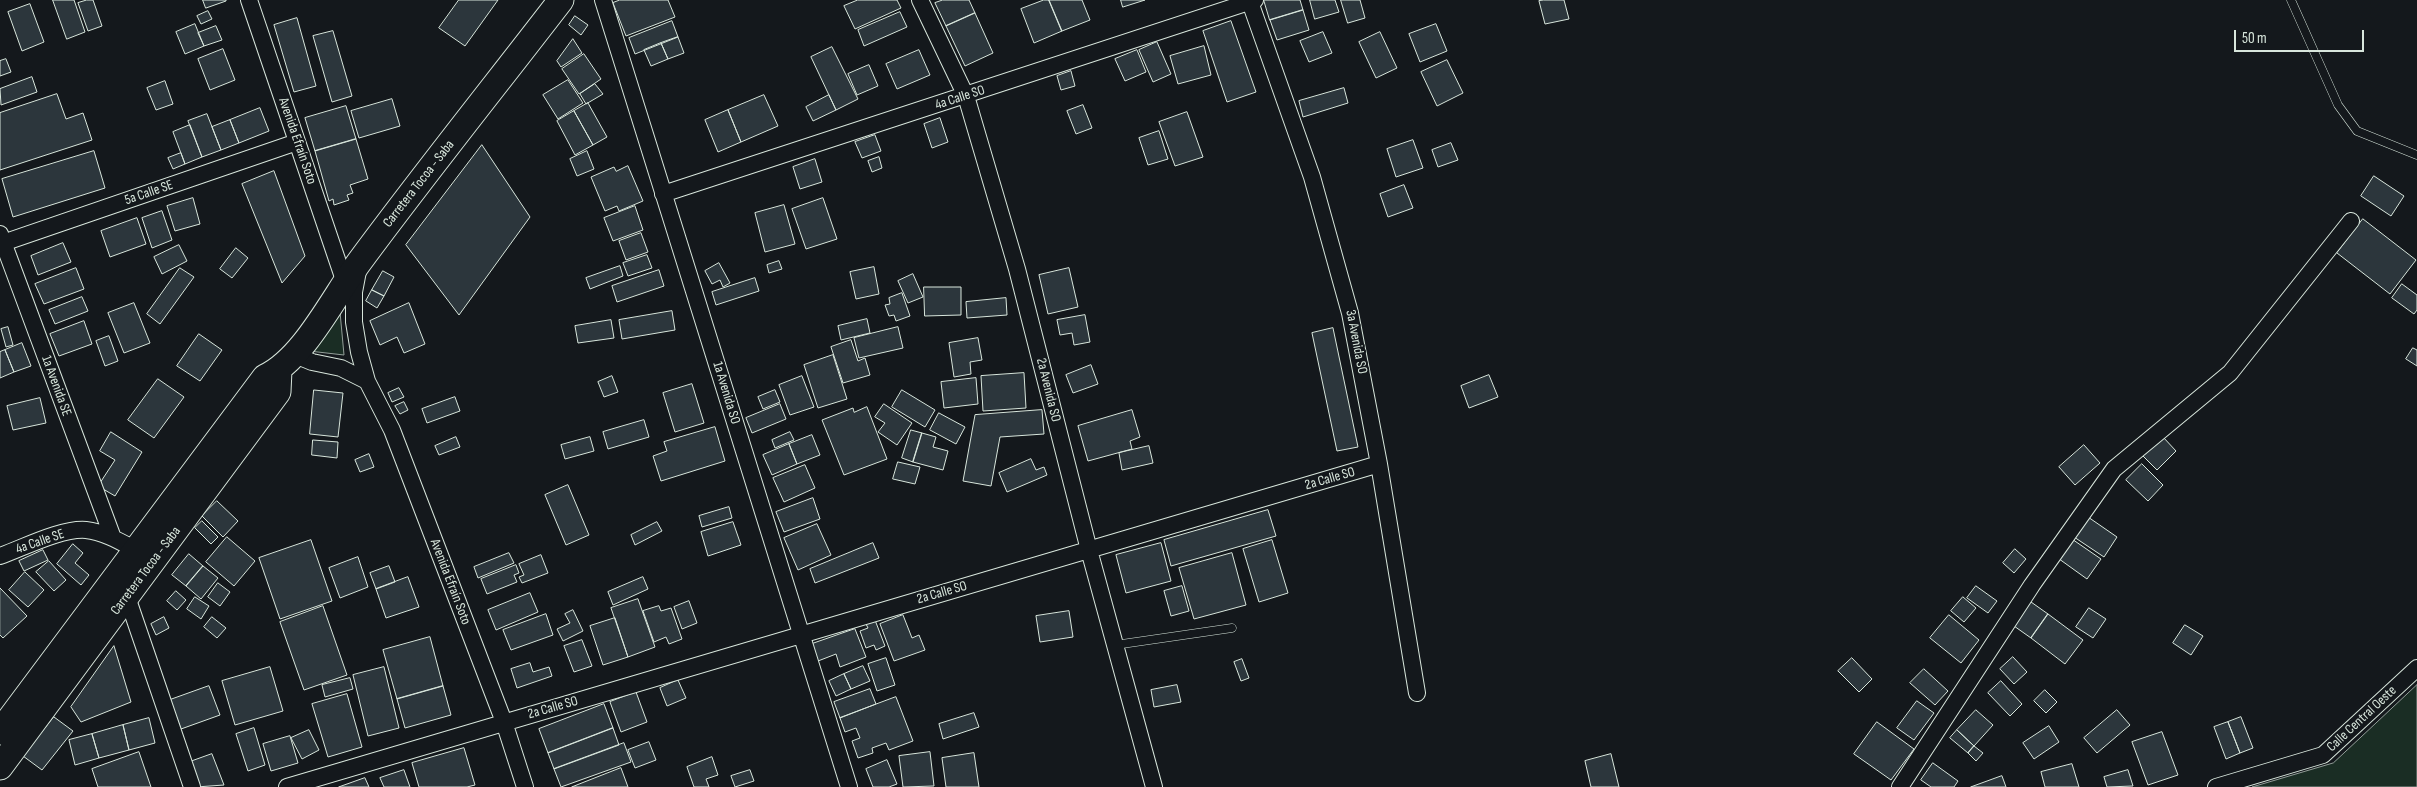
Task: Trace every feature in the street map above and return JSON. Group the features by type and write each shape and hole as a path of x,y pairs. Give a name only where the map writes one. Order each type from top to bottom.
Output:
{"main road":[{"name":"Carretera Tocoa - Saba","path":"0,767 123,586 136,550 265,378 287,362 359,262 561,0"},
{"name":"Carretera Tocoa - Saba","path":"0,732 123,586 278,392 287,362"}],"street":[{"name":"Avenida Efraín Soto","path":"249,0 345,283"},
{"name":"1a Avenida SO","path":"603,0 849,787"},
{"name":"2a Avenida SO","path":"920,0 966,96 1017,270 1089,550 1154,787"},
{"name":"4a Calle SO","path":"663,194 1253,1"},
{"name":"3a Avenida SO","path":"1253,1 1312,177 1350,313 1379,464 1417,693"},
{"name":"5a Calle SE","path":"1,240 297,142"},
{"path":"1900,787 2032,584 2114,469 2230,373 2351,221"},
{"name":"1a Avenida SE","path":"1,240 113,538"},
{"name":"Avenida Efraín Soto","path":"359,262 354,292 354,322 359,352 367,381 392,430 504,722 525,787"},
{"path":"287,362 312,362 341,368 367,381"},
{"name":"2a Calle SO","path":"287,787 1379,464"},
{"name":"4a Calle SE","path":"0,556 66,532 85,530 113,538 136,550"},
{"path":"123,586 192,787"},
{"name":"Calle Central Oeste","path":"2216,787 2323,755 2417,668"}],"lane":[{"path":"2291,0 2338,104 2357,130 2417,155"},
{"path":"1115,645 1232,628"}],"green space":[{"path":"339,301 344,355 309,351"},
{"path":"2417,685 2417,787 2252,787 2333,763"}],"building":[{"path":"53,0 74,0 85,32 67,39"},
{"path":"93,0 102,26 88,31 78,3"},
{"path":"203,0 226,0 226,1 206,8"},
{"path":"459,0 498,0 465,46 439,28"},
{"path":"620,0 668,0 675,17 626,36 613,3"},
{"path":"858,0 897,0 901,8 855,29 844,6"},
{"path":"943,0 969,0 975,13 946,26 935,3"},
{"path":"1044,0 1049,0 1062,31 1034,43 1021,9"},
{"path":"1049,0 1082,0 1090,20 1062,31"},
{"path":"1121,0 1145,0 1123,7"},
{"path":"1264,0 1300,0 1303,10 1270,20"},
{"path":"1310,0 1335,0 1339,12 1315,19"},
{"path":"1341,0 1360,0 1365,18 1348,23"},
{"path":"1564,0 1569,19 1545,24 1539,1"},
{"path":"30,4 44,42 22,51 8,12"},
{"path":"1303,10 1309,30 1277,40 1270,20"},
{"path":"208,11 212,19 201,24 197,16"},
{"path":"900,12 907,27 864,46 858,30"},
{"path":"975,13 993,53 965,66 946,26"},
{"path":"575,16 588,25 581,35 569,25"},
{"path":"297,18 316,86 294,92 274,25"},
{"path":"672,21 678,37 635,54 629,38"},
{"path":"1231,21 1256,92 1227,102 1203,31"},
{"path":"195,24 204,46 185,54 176,32"},
{"path":"1436,24 1447,51 1420,62 1409,34"},
{"path":"216,26 222,40 204,46 198,33"},
{"path":"333,31 352,96 332,102 313,36"},
{"path":"1323,32 1332,53 1309,62 1300,41"},
{"path":"1380,32 1397,68 1376,78 1359,42"},
{"path":"678,37 684,53 668,59 661,43"},
{"path":"573,39 582,53 561,67 557,61"},
{"path":"1157,42 1171,74 1153,82 1139,50"},
{"path":"661,43 668,59 651,66 644,50"},
{"path":"1204,46 1211,75 1178,84 1170,56"},
{"path":"832,47 858,99 836,110 811,57"},
{"path":"223,49 235,80 210,90 198,59"},
{"path":"919,50 930,75 897,89 886,64"},
{"path":"1137,50 1146,72 1125,81 1115,59"},
{"path":"584,54 601,79 579,94 562,69"},
{"path":"6,59 11,72 0,76 0,61"},
{"path":"1447,60 1463,93 1437,106 1421,72"},
{"path":"869,65 878,86 857,95 848,74"},
{"path":"1071,71 1075,86 1061,90 1057,76"},
{"path":"32,77 37,92 1,105 0,89"},
{"path":"568,80 583,103 558,119 543,95"},
{"path":"165,81 173,104 156,110 147,88"},
{"path":"595,84 603,94 586,104 580,94"},
{"path":"1344,88 1348,103 1303,117 1299,101"},
{"path":"57,94 66,119 83,113 92,140 0,170 0,113"},
{"path":"764,95 778,126 741,142 728,110"},
{"path":"829,95 836,110 813,121 806,107"},
{"path":"392,99 400,126 359,138 351,111"},
{"path":"588,103 607,137 593,145 574,111"},
{"path":"1083,105 1092,128 1076,134 1067,111"},
{"path":"346,106 356,139 315,151 305,118"},
{"path":"260,108 269,131 239,143 230,120"},
{"path":"728,110 741,142 718,152 705,120"},
{"path":"574,111 593,145 575,155 557,121"},
{"path":"1187,112 1203,157 1175,166 1159,122"},
{"path":"207,114 221,150 202,157 188,121"},
{"path":"940,118 948,142 932,148 924,124"},
{"path":"230,120 239,143 221,150 212,127"},
{"path":"190,125 202,157 185,164 173,132"},
{"path":"1159,131 1168,159 1148,165 1139,138"},
{"path":"875,135 881,151 862,158 855,142"},
{"path":"356,139 368,179 350,185 353,193 347,195 349,200 334,205 333,199 329,201 315,151"},
{"path":"1413,140 1423,168 1396,177 1387,149"},
{"path":"1451,143 1458,160 1438,167 1432,150"},
{"path":"482,145 530,217 459,315 406,245"},
{"path":"94,151 105,188 13,217 2,179"},
{"path":"587,151 594,169 577,176 570,159"},
{"path":"181,153 185,164 173,169 168,158"},
{"path":"879,157 882,168 872,172 868,161"},
{"path":"815,159 822,182 800,189 793,167"},
{"path":"628,166 643,201 619,211 617,206 605,211 591,177 614,167 616,171"},
{"path":"274,171 305,256 282,283 242,184"},
{"path":"2374,176 2404,196 2391,216 2361,196"},
{"path":"1404,185 1413,208 1388,217 1380,194"},
{"path":"193,198 200,224 175,231 167,206"},
{"path":"823,198 837,239 806,249 792,209"},
{"path":"784,205 795,244 765,252 755,213"},
{"path":"635,206 643,230 613,241 604,218"},
{"path":"162,211 172,240 152,248 142,218"},
{"path":"137,218 146,244 110,257 101,231"},
{"path":"2363,219 2416,260 2390,294 2337,253"},
{"path":"641,233 648,252 626,260 619,241"},
{"path":"63,243 71,262 38,275 31,256"},
{"path":"179,245 187,261 162,274 154,257"},
{"path":"236,248 248,258 232,278 220,269"},
{"path":"647,255 652,268 628,276 623,263"},
{"path":"779,261 782,269 769,273 767,265"},
{"path":"719,263 730,283 723,287 720,280 712,284 705,271"},
{"path":"620,266 623,276 590,289 586,278"},
{"path":"874,267 879,294 856,299 850,272"},
{"path":"76,268 84,289 44,304 35,284"},
{"path":"180,268 194,277 160,324 147,314"},
{"path":"1069,268 1078,307 1048,314 1039,275"},
{"path":"659,270 664,286 617,302 612,286"},
{"path":"383,271 394,277 384,296 372,290"},
{"path":"913,274 923,297 908,303 898,281"},
{"path":"755,278 759,291 716,305 712,292"},
{"path":"2402,284 2417,295 2417,310 2414,314 2392,298"},
{"path":"924,287 961,287 961,315 925,316"},
{"path":"372,290 384,296 377,308 366,301"},
{"path":"902,293 910,316 896,321 894,315 889,316 885,305 890,304 889,298"},
{"path":"82,297 88,311 55,324 49,310"},
{"path":"1006,298 1007,315 967,318 966,302"},
{"path":"134,303 150,343 124,353 108,313"},
{"path":"409,303 425,344 404,353 397,337 380,345 370,321"},
{"path":"672,311 675,330 622,339 619,320"},
{"path":"1085,315 1090,342 1074,345 1072,333 1060,335 1057,320"},
{"path":"867,319 870,333 841,340 838,326"},
{"path":"611,320 614,338 578,343 575,326"},
{"path":"84,321 92,344 59,356 50,334"},
{"path":"8,327 13,345 6,347 1,329"},
{"path":"898,327 903,348 859,358 854,338"},
{"path":"1333,328 1358,447 1337,451 1312,333"},
{"path":"199,334 222,350 200,381 177,366"},
{"path":"109,336 118,361 105,366 96,341"},
{"path":"978,338 982,360 970,362 971,374 954,377 949,343"},
{"path":"851,340 858,361 865,358 870,375 843,383 831,347"},
{"path":"22,343 31,366 14,372 5,350"},
{"path":"2413,348 2417,350 2417,366 2406,359"},
{"path":"5,350 14,372 0,378 0,352"},
{"path":"833,355 847,399 818,408 804,365"},
{"path":"1091,365 1098,384 1073,393 1066,375"},
{"path":"1024,373 1026,408 983,411 981,376"},
{"path":"1489,375 1498,397 1469,408 1461,386"},
{"path":"612,376 618,392 604,397 598,382"},
{"path":"802,376 814,407 790,415 779,385"},
{"path":"976,378 978,404 944,408 941,382"},
{"path":"158,379 184,397 154,438 128,420"},
{"path":"692,384 704,423 675,432 663,393"},
{"path":"399,388 404,397 392,402 388,393"},
{"path":"314,390 343,393 338,437 310,434"},
{"path":"775,390 780,402 763,409 758,397"},
{"path":"902,390 935,410 925,427 892,407"},
{"path":"455,397 460,411 427,423 422,409"},
{"path":"40,398 46,423 13,430 7,406"},
{"path":"404,402 408,410 400,414 395,406"},
{"path":"780,404 786,419 752,433 746,418"},
{"path":"884,404 912,423 897,445 878,432 885,423 875,417"},
{"path":"867,407 887,459 844,475 822,420 853,408 854,412"},
{"path":"1042,410 1044,434 1000,437 991,486 963,481 975,415"},
{"path":"1132,410 1140,437 1130,441 1132,449 1088,461 1078,426"},
{"path":"939,413 965,427 956,444 930,430"},
{"path":"644,420 649,437 608,449 603,432"},
{"path":"715,427 725,461 661,481 653,456 667,451 664,442"},
{"path":"911,430 922,433 913,462 902,458"},
{"path":"111,432 142,452 115,496 98,486 115,460 100,451"},
{"path":"790,432 794,440 775,448 772,440"},
{"path":"922,433 936,437 933,447 948,451 943,470 913,462"},
{"path":"812,435 820,455 797,464 789,444"},
{"path":"456,437 460,447 439,455 435,446"},
{"path":"590,437 594,451 565,459 561,445"},
{"path":"2163,437 2176,451 2157,470 2143,456"},
{"path":"313,440 338,442 337,458 312,455"},
{"path":"789,444 797,464 772,475 763,455"},
{"path":"2084,445 2100,463 2075,485 2059,467"},
{"path":"1149,446 1153,463 1122,470 1119,453"},
{"path":"369,454 374,467 360,472 355,460"},
{"path":"1031,459 1036,470 1044,467 1047,475 1007,492 999,473"},
{"path":"898,462 920,467 915,484 893,479"},
{"path":"2142,464 2163,485 2148,501 2126,480"},
{"path":"805,465 815,488 784,502 773,478"},
{"path":"568,485 589,535 566,545 545,495"},
{"path":"813,498 820,519 784,532 776,512"},
{"path":"217,501 238,521 223,537 202,516"},
{"path":"729,507 732,518 702,527 699,516"},
{"path":"1268,510 1276,536 1171,566 1164,540"},
{"path":"2088,517 2117,537 2104,557 2074,537"},
{"path":"202,521 218,537 211,544 195,528"},
{"path":"657,522 662,531 635,545 631,535"},
{"path":"733,522 741,545 708,556 701,532"},
{"path":"817,524 831,555 798,570 784,538"},
{"path":"227,537 255,561 234,586 206,562"},
{"path":"2069,537 2101,559 2087,579 2055,556"},
{"path":"311,540 332,601 280,619 259,558"},
{"path":"1272,540 1288,593 1259,602 1243,549"},
{"path":"873,543 879,558 815,583 810,569"},
{"path":"1161,543 1171,581 1126,593 1116,555"},
{"path":"73,544 83,553 75,563 89,575 81,585 57,564"},
{"path":"2015,549 2026,559 2014,573 2003,563"},
{"path":"43,550 48,560 24,571 19,561"},
{"path":"509,553 514,563 478,578 474,567"},
{"path":"1232,553 1246,605 1194,619 1179,568"},
{"path":"189,554 203,566 186,586 172,575"},
{"path":"541,555 548,573 522,583 519,577 524,575 519,564"},
{"path":"358,557 368,587 340,598 329,568"},
{"path":"49,561 66,580 54,591 36,572"},
{"path":"516,565 519,573 514,575 517,582 487,594 481,579"},
{"path":"203,566 218,578 201,599 186,586"},
{"path":"389,566 395,582 376,589 370,573"},
{"path":"25,572 44,590 28,607 9,590"},
{"path":"408,577 419,607 386,618 376,589"},
{"path":"643,577 648,589 613,605 608,592"},
{"path":"218,583 230,592 220,606 208,597"},
{"path":"1182,586 1189,611 1171,616 1164,591"},
{"path":"1976,586 1997,601 1988,613 1967,598"},
{"path":"0,588 27,616 3,638 0,635"},
{"path":"176,591 186,600 177,610 167,601"},
{"path":"530,593 538,612 496,630 488,610"},
{"path":"195,597 209,606 201,619 187,609"},
{"path":"1963,597 1976,608 1964,622 1951,611"},
{"path":"638,599 655,647 628,657 611,608"},
{"path":"689,601 697,623 682,629 674,607"},
{"path":"2031,602 2048,614 2031,638 2014,626"},
{"path":"323,606 347,675 304,690 280,622"},
{"path":"659,606 661,611 671,608 682,639 669,644 666,637 654,642 643,611"},
{"path":"2089,608 2106,619 2093,638 2076,627"},
{"path":"573,610 583,631 563,641 557,629 570,623 565,614"},
{"path":"1069,611 1073,637 1040,642 1036,616"},
{"path":"546,614 553,635 511,650 503,630"},
{"path":"2048,614 2083,640 2065,664 2031,638"},
{"path":"903,615 912,638 919,635 925,650 894,661 880,624"},
{"path":"1949,615 1979,640 1961,663 1930,638"},
{"path":"164,617 169,628 156,635 151,624"},
{"path":"212,617 226,628 217,638 204,627"},
{"path":"615,618 628,657 603,665 590,626"},
{"path":"875,620 885,646 876,650 874,645 866,648 860,631 868,628 866,624"},
{"path":"2185,625 2203,636 2191,655 2173,643"},
{"path":"855,629 866,657 840,667 836,654 818,661 812,644"},
{"path":"430,637 443,686 397,699 383,650"},
{"path":"582,640 592,666 574,672 564,646"},
{"path":"114,646 131,702 81,722 71,707"},
{"path":"2013,657 2027,672 2014,684 2000,669"},
{"path":"886,658 895,685 877,691 868,664"},
{"path":"1852,658 1872,679 1859,692 1838,671"},
{"path":"1242,659 1249,678 1241,681 1234,662"},
{"path":"530,663 533,672 549,667 552,676 517,688 511,669"},
{"path":"863,666 870,681 851,689 844,674"},
{"path":"270,667 283,711 235,725 222,681"},
{"path":"384,667 399,728 368,736 353,675"},
{"path":"1924,669 1948,691 1935,705 1910,683"},
{"path":"844,674 851,689 836,696 829,681"},
{"path":"350,678 353,689 325,697 322,685"},
{"path":"678,680 686,698 667,706 660,688"},
{"path":"2001,681 2022,704 2010,716 1988,693"},
{"path":"1177,685 1181,702 1154,707 1151,690"},
{"path":"209,686 220,715 181,729 170,700"},
{"path":"443,686 451,715 405,728 397,699"},
{"path":"870,689 876,704 840,718 834,702"},
{"path":"2045,690 2057,702 2046,713 2034,701"},
{"path":"636,692 647,722 621,732 610,702"},
{"path":"347,694 362,747 328,757 312,704"},
{"path":"896,697 913,741 889,750 886,743 872,748 873,753 858,758 852,741 860,738 856,728 845,732 840,718"},
{"path":"1917,701 1934,713 1914,740 1897,728"},
{"path":"604,704 613,728 548,753 539,729"},
{"path":"1976,710 1993,725 1974,746 1957,730"},
{"path":"2117,710 2130,725 2097,753 2084,738"},
{"path":"974,713 979,727 943,739 939,724"},
{"path":"54,717 73,731 42,770 23,756"},
{"path":"2241,717 2253,748 2240,753 2228,722"},
{"path":"149,718 155,743 129,750 123,725"},
{"path":"1877,722 1914,749 1891,780 1854,754"},
{"path":"2228,722 2240,753 2226,759 2214,727"},
{"path":"123,725 129,750 99,758 92,734"},
{"path":"2049,726 2059,742 2034,759 2023,743"},
{"path":"254,728 265,765 248,771 236,734"},
{"path":"613,728 619,745 554,769 548,753"},
{"path":"309,730 319,750 302,759 291,738"},
{"path":"1957,730 1974,746 1968,753 1950,738"},
{"path":"2162,732 2178,775 2148,785 2132,742"},
{"path":"92,734 99,758 75,765 69,740"},
{"path":"290,736 298,763 271,771 263,744"},
{"path":"649,742 656,760 635,768 628,750"},
{"path":"624,743 631,762 561,787 554,769"},
{"path":"1974,746 1983,753 1976,761 1968,753"},
{"path":"464,748 475,785 467,787 419,787 412,763"},
{"path":"139,752 151,787 98,787 92,769"},
{"path":"930,752 934,786 903,787 899,756"},
{"path":"974,753 979,787 946,787 942,758"},
{"path":"212,754 224,785 196,787 187,763"},
{"path":"1611,754 1619,787 1591,787 1585,761"},
{"path":"712,757 718,775 706,779 709,787 694,787 687,767"},
{"path":"887,760 897,784 889,787 873,787 866,769"},
{"path":"1933,763 1958,781 1954,787 1931,787 1921,780"},
{"path":"2072,764 2079,787 2045,787 2041,772"},
{"path":"621,768 628,787 572,787"},
{"path":"404,770 410,787 384,787 380,778"},
{"path":"750,770 754,781 735,787 731,776"},
{"path":"2128,770 2133,786 2107,787 2104,777"},
{"path":"2002,776 2006,787 1971,787"},
{"path":"365,778 369,787 339,787"}]}
